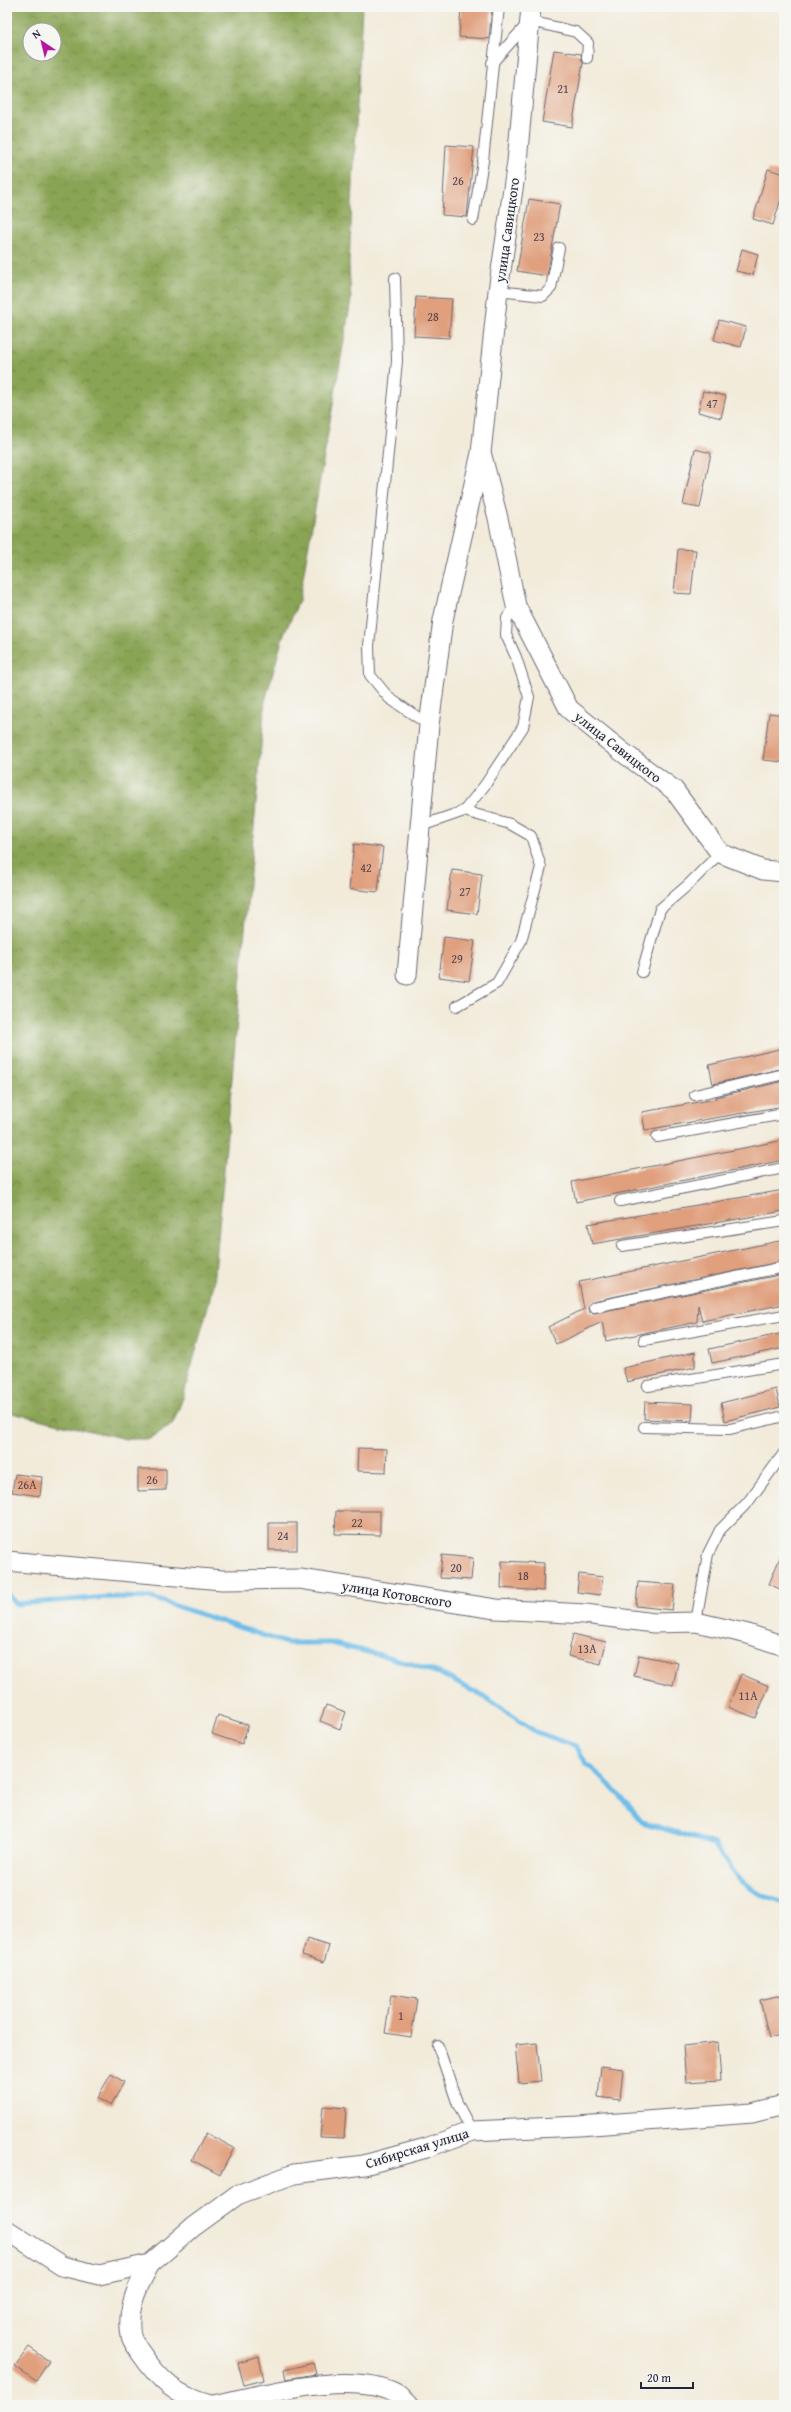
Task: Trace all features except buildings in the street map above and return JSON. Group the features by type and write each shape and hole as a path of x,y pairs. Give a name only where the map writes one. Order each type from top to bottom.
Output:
{"street":[{"name":"улица Савицкого","path":"407,975 429,725 443,620 481,453 498,291 517,162 531,14"},
{"name":"улица Савицкого","path":"481,453 498,518 516,606 569,709 621,751 674,790 720,852"},
{"path":"720,852 763,870 784,872"},
{"name":"улица Котовского","path":"7,1561 222,1580 300,1579 496,1609 585,1614 654,1622 696,1622 748,1634 784,1646"},
{"name":"Сибирская улица","path":"409,2405 395,2393 365,2385 307,2386 212,2405 190,2400 164,2383 131,2338 130,2312 136,2288 150,2264 193,2227 237,2195 294,2174 364,2165 426,2148 472,2131 579,2126 752,2113 784,2105"},
{"name":"Сибирская улица","path":"7,2230 62,2266 99,2275 150,2264"}],"lane":[{"path":"473,220 483,161 499,7"},
{"path":"492,63 531,14 576,32 588,42 587,58"},
{"path":"498,291 543,296 551,288 558,248"},
{"path":"395,278 397,361 369,646 370,675 389,698 429,725"},
{"path":"421,826 464,811 485,785 523,727 529,697 516,657 506,635 507,618 516,606"},
{"path":"457,1006 497,983 521,941 541,867 532,836 510,824 464,811"},
{"path":"642,972 660,909 689,884 720,852"},
{"path":"695,1095 784,1074"},
{"path":"657,1137 784,1114"},
{"path":"620,1201 784,1168"},
{"path":"622,1246 784,1221"},
{"path":"594,1307 784,1267"},
{"path":"644,1340 784,1315"},
{"path":"648,1386 784,1364"},
{"path":"644,1426 730,1429 784,1416"},
{"path":"696,1622 708,1554 720,1530 748,1502 784,1453"},
{"path":"438,2046 458,2105 472,2131"}],"green space":[{"path":"7,7 362,7 349,264 351,300 299,601 283,637 265,701 214,1284 183,1398 173,1423 150,1439 126,1439 7,1412"}],"waterway":[{"path":"7,1593 17,1604 109,1597 152,1598 286,1643 330,1643 389,1657 439,1673 488,1699 536,1732 576,1746 586,1763 614,1789 642,1822 714,1844 735,1874 750,1888 771,1899 784,1903"}]}
